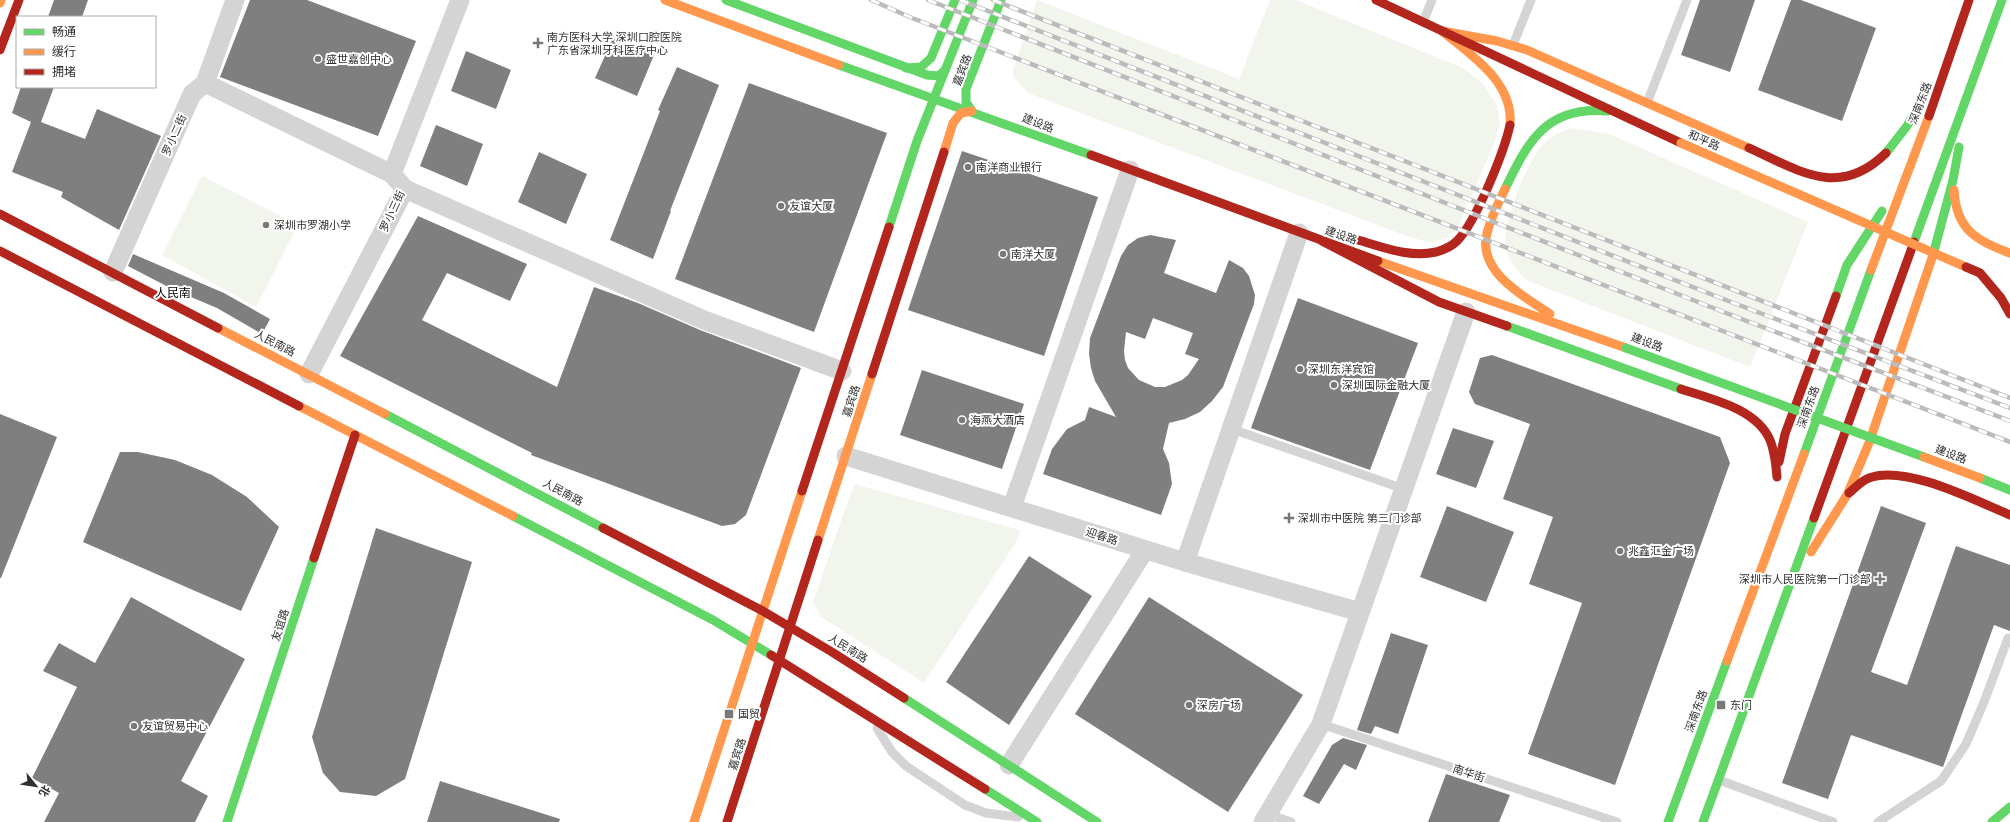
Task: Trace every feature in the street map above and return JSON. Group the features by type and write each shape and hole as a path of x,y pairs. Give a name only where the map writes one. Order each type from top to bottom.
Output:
{"main road":[{"path":"0,50 19,0"},
{"name":"建设路","path":"666,0 877,80 972,111 1299,233 1626,348 2010,490"},
{"path":"726,0 933,77 942,74 945,70"},
{"path":"906,68 921,67 928,62 933,54 955,0"},
{"name":"嘉宾路","path":"694,822 917,141 973,0"},
{"name":"嘉宾路","path":"727,822 953,124 961,113 972,111 966,102 966,89 1001,0"},
{"name":"和平路","path":"1376,0 1681,143 1980,273 2001,298 2010,314"},
{"name":"深南东路","path":"1668,822 1942,79 1969,0"},
{"path":"1703,822 2002,0"},
{"path":"1442,31 1513,45 1796,169 1820,177 1837,179 1859,173 1871,167 1884,156 1909,124 1959,28"},
{"path":"1352,239 1398,251 1418,254 1435,252 1447,247 1458,240 1470,226 1510,127 1510,111 1500,85 1442,31"},
{"path":"1791,581 1847,495 1869,443 1928,273 1953,180 1969,89"},
{"path":"1570,329 1505,280 1496,270 1488,256 1486,238 1490,224 1518,165 1528,145 1538,133 1560,117 1576,112 1594,110 1615,112"},
{"path":"1322,241 1420,293 1466,312 1726,405 1744,414 1766,430 1772,442 1776,457 1776,480 1785,434 1847,265 1906,174"},
{"path":"1953,180 1955,210 1965,228 1987,245 2010,254"},
{"name":"人民南路","path":"0,214 763,611 1097,822"},
{"path":"1267,221 1292,224 1329,233"},
{"path":"0,252 704,615 780,660 1035,821"},
{"path":"0,255 10,257"},
{"name":"友谊路","path":"227,822 355,435"},
{"path":"1847,495 1870,477 1883,474 1897,474 1928,482 2010,515"},
{"path":"1765,558 1771,514"},
{"path":"1992,822 2010,807"}],"street":[{"name":"罗小二街","path":"113,272 192,94 205,83 235,0"},
{"name":"罗小三街","path":"309,374 405,189 392,174 460,0"},
{"path":"205,83 392,174"},
{"path":"1012,507 1130,170"},
{"path":"405,189 704,320 842,371"},
{"path":"1184,562 1232,429 1299,233"},
{"path":"1266,818 1321,724 1466,312"},
{"name":"迎春路","path":"846,456 1184,562 1360,612"},
{"path":"1008,765 1145,550"}],"lane":[{"path":"1423,22 1432,0"},
{"path":"1513,45 1531,0"},
{"path":"1648,103 1687,0"},
{"path":"1232,429 1404,489"},
{"path":"1878,822 1941,781 1966,744 1984,702 2008,638 2010,639"},
{"path":"870,717 892,752 906,766 966,805 986,813 1035,821"},
{"name":"南华街","path":"1321,724 1616,822"},
{"path":"1719,780 1833,822"},
{"path":"1266,818 1291,822"}],"shaded area":[{"path":"1037,0 1239,79 1270,0 1296,0 1465,69 1483,84 1497,105 1500,124 1494,144 1457,229 1445,239 1430,242 1412,238 1028,93 1014,78 1013,70"},
{"path":"1572,128 1609,134 1808,222 1750,367 1526,280 1516,269 1507,252 1506,236 1512,207 1518,191 1532,161 1540,148 1547,140 1555,135"},
{"path":"202,176 298,225 256,307 162,255"},
{"path":"854,484 1020,530 1018,539 924,683 820,616 813,602"}],"building":[{"path":"54,0 88,0 82,16 48,16"},
{"name":"盛世嘉创中心","path":"250,0 307,0 416,41 378,136 220,77"},
{"path":"1700,0 1755,0 1730,72 1681,55"},
{"path":"1791,0 1801,0 1876,28 1842,121 1758,90"},
{"path":"613,38 654,55 637,96 595,78"},
{"path":"466,51 511,70 496,109 451,91"},
{"path":"677,67 719,85 653,259 610,240 660,111 658,110"},
{"name":"友谊大厦","path":"749,83 887,133 814,332 675,279"},
{"path":"21,88 54,88 41,122 85,139 97,109 161,136 119,230 61,197 63,192 12,172 31,122 12,113"},
{"path":"436,125 483,144 467,186 420,166"},
{"name":"南洋大厦","path":"962,151 1098,197 1044,356 908,310"},
{"path":"539,152 587,174 566,224 518,202"},
{"path":"418,216 527,264 510,301 447,273 422,320 557,387 594,287 638,303 700,330 801,368 746,515 735,524 722,526 531,455 532,453 340,356"},
{"path":"1150,235 1176,240 1164,273 1216,293 1229,260 1243,268 1249,276 1255,295 1254,304 1223,387 1212,401 1200,412 1185,419 1169,423 1163,449 1169,463 1172,484 1161,515 1043,474 1052,449 1067,429 1085,420 1089,407 1116,417 1095,381 1089,354 1090,338 1121,256 1128,245 1138,238","holes":["1153,318 1193,333 1185,354 1199,359 1188,375 1182,380 1165,387 1155,387 1139,380 1128,368 1124,351 1126,332 1145,339"]},
{"path":"133,254 224,293 270,319 262,334 217,308 172,289 128,266"},
{"name":"深圳国际金融大厦","path":"1298,298 1418,343 1370,470 1251,428"},
{"name":"兆鑫汇金广场","path":"1492,355 1720,437 1730,463 1615,785 1528,754 1582,603 1529,584 1553,517 1503,499 1530,424 1475,404 1469,392 1480,358"},
{"name":"海燕大酒店","path":"922,370 1024,404 1002,469 900,435"},
{"path":"0,414 57,437 1,578 0,578"},
{"path":"1453,428 1494,441 1476,488 1436,474"},
{"path":"120,452 138,452 175,460 212,475 247,497 279,527 241,611 83,542"},
{"path":"1447,506 1514,532 1486,602 1420,577"},
{"path":"1881,506 1926,523 1871,672 1907,685 1956,546 2010,565 2010,631 1994,625 1943,767 1851,735 1828,799 1782,783"},
{"path":"376,528 472,562 405,779 376,796 340,792 323,773 312,737"},
{"path":"1029,556 1092,596 1009,725 946,682"},
{"name":"友谊贸易中心","path":"131,597 245,659 181,781 208,796 195,822 44,822 59,793 32,778 77,687 43,671 59,643 95,663"},
{"name":"深房广场","path":"1149,597 1303,695 1228,812 1075,714"},
{"path":"1391,633 1428,645 1398,734 1375,726 1371,734 1357,730"},
{"path":"1343,738 1367,745 1356,770 1344,764 1319,804 1303,796 1332,745"},
{"path":"1446,774 1510,795 1499,822 1428,822"},
{"path":"440,781 560,819 559,822 427,822"}],"railway":[{"path":"871,0 912,18 2010,442"},
{"path":"928,0 1726,313 2010,421"},
{"path":"960,0 1731,302 2010,408"},
{"path":"993,0 2010,398"}],"traffic: fast":[{"path":"726,0 927,75 939,76 945,70"},
{"path":"906,68 921,67 931,58 955,0"},
{"path":"889,227 917,141 973,0"},
{"path":"972,111 966,102 966,89 1001,0"},
{"path":"1914,242 2002,0"},
{"path":"839,65 1091,155"},
{"path":"1886,153 1907,126 1922,100"},
{"path":"1505,189 1522,156 1532,142 1542,130 1555,120 1569,114 1587,111 1608,111"},
{"path":"1933,255 1953,180 1959,147"},
{"path":"1836,296 1847,265 1882,211"},
{"path":"1804,454 1871,270"},
{"path":"1507,326 1681,389"},
{"path":"1626,348 1924,457"},
{"path":"385,414 603,528"},
{"path":"1980,478 2010,490"},
{"path":"513,516 713,620 771,655"},
{"path":"1703,822 1814,518"},
{"path":"227,822 314,558"},
{"path":"1668,822 1727,661"},
{"path":"904,698 1097,822"},
{"path":"985,789 1037,822"},
{"path":"1992,822 2010,807"}],"traffic: slow":[{"path":"665,0 839,65"},
{"path":"1442,31 1477,60 1498,83 1505,96 1509,110 1510,125"},
{"path":"1442,31 1497,41 1527,50 1749,148"},
{"path":"944,152 953,123 961,113 972,111"},
{"path":"1871,270 1929,116"},
{"path":"1681,143 1966,267"},
{"path":"1505,189 1491,219 1487,232 1486,251 1490,263 1497,273 1517,292 1550,314"},
{"path":"1954,190 1959,215 1970,232 1987,244 2010,253"},
{"path":"1811,552 1847,495 1869,443 1933,255"},
{"path":"1378,261 1626,348"},
{"path":"218,328 385,414"},
{"path":"818,540 872,374"},
{"path":"299,406 513,516"},
{"path":"1727,661 1804,454"},
{"path":"1924,457 1980,478"},
{"path":"694,822 802,491"}],"traffic: jam":[{"path":"0,50 19,0"},
{"path":"1376,0 1681,143"},
{"path":"1929,116 1969,0"},
{"path":"1358,240 1396,251 1416,254 1436,252 1455,243 1464,232 1481,203 1496,169 1510,125"},
{"path":"1749,148 1802,172 1835,178 1852,175 1869,167 1886,153"},
{"path":"872,374 944,152"},
{"path":"1091,155 1378,261"},
{"path":"0,214 218,328"},
{"path":"802,491 889,227"},
{"path":"1322,241 1439,302 1507,326"},
{"path":"1814,518 1914,242"},
{"path":"0,251 299,406"},
{"path":"1966,267 1980,273 2001,298 2010,314"},
{"path":"1779,462 1785,434 1836,296"},
{"path":"1681,389 1731,406 1754,420 1763,429 1770,440 1776,463 1777,477"},
{"path":"314,558 355,435"},
{"path":"1849,493 1869,478 1884,475 1901,476 1920,480 1960,493 2010,515"},
{"path":"603,528 763,611 832,652 904,698"},
{"path":"727,822 818,540"},
{"path":"771,655 985,789"}],"place":[{"name":"南方医科大学 深圳口腔医院 广东省深圳牙科医疗中心","path":"538,43"},
{"name":"盛世嘉创中心","path":"318,59"},
{"name":"南洋商业银行","path":"968,167"},
{"name":"友谊大厦","path":"781,206"},
{"name":"深圳市罗湖小学","path":"266,225"},
{"name":"南洋大厦","path":"1003,254"},
{"name":"深圳东洋宾馆","path":"1300,369"},
{"name":"深圳国际金融大厦","path":"1334,385"},
{"name":"海燕大酒店","path":"962,420"},
{"name":"深圳市中医院 第三门诊部","path":"1289,518"},
{"name":"兆鑫汇金广场","path":"1620,551"},
{"name":"深圳市人民医院第一门诊部","path":"1880,579"},
{"name":"深房广场","path":"1189,705"},
{"name":"东门","path":"1721,705"},
{"name":"国贸","path":"729,714"},
{"name":"友谊贸易中心","path":"134,726"}],"district":[{"name":"人民南","path":"173,293"}]}
